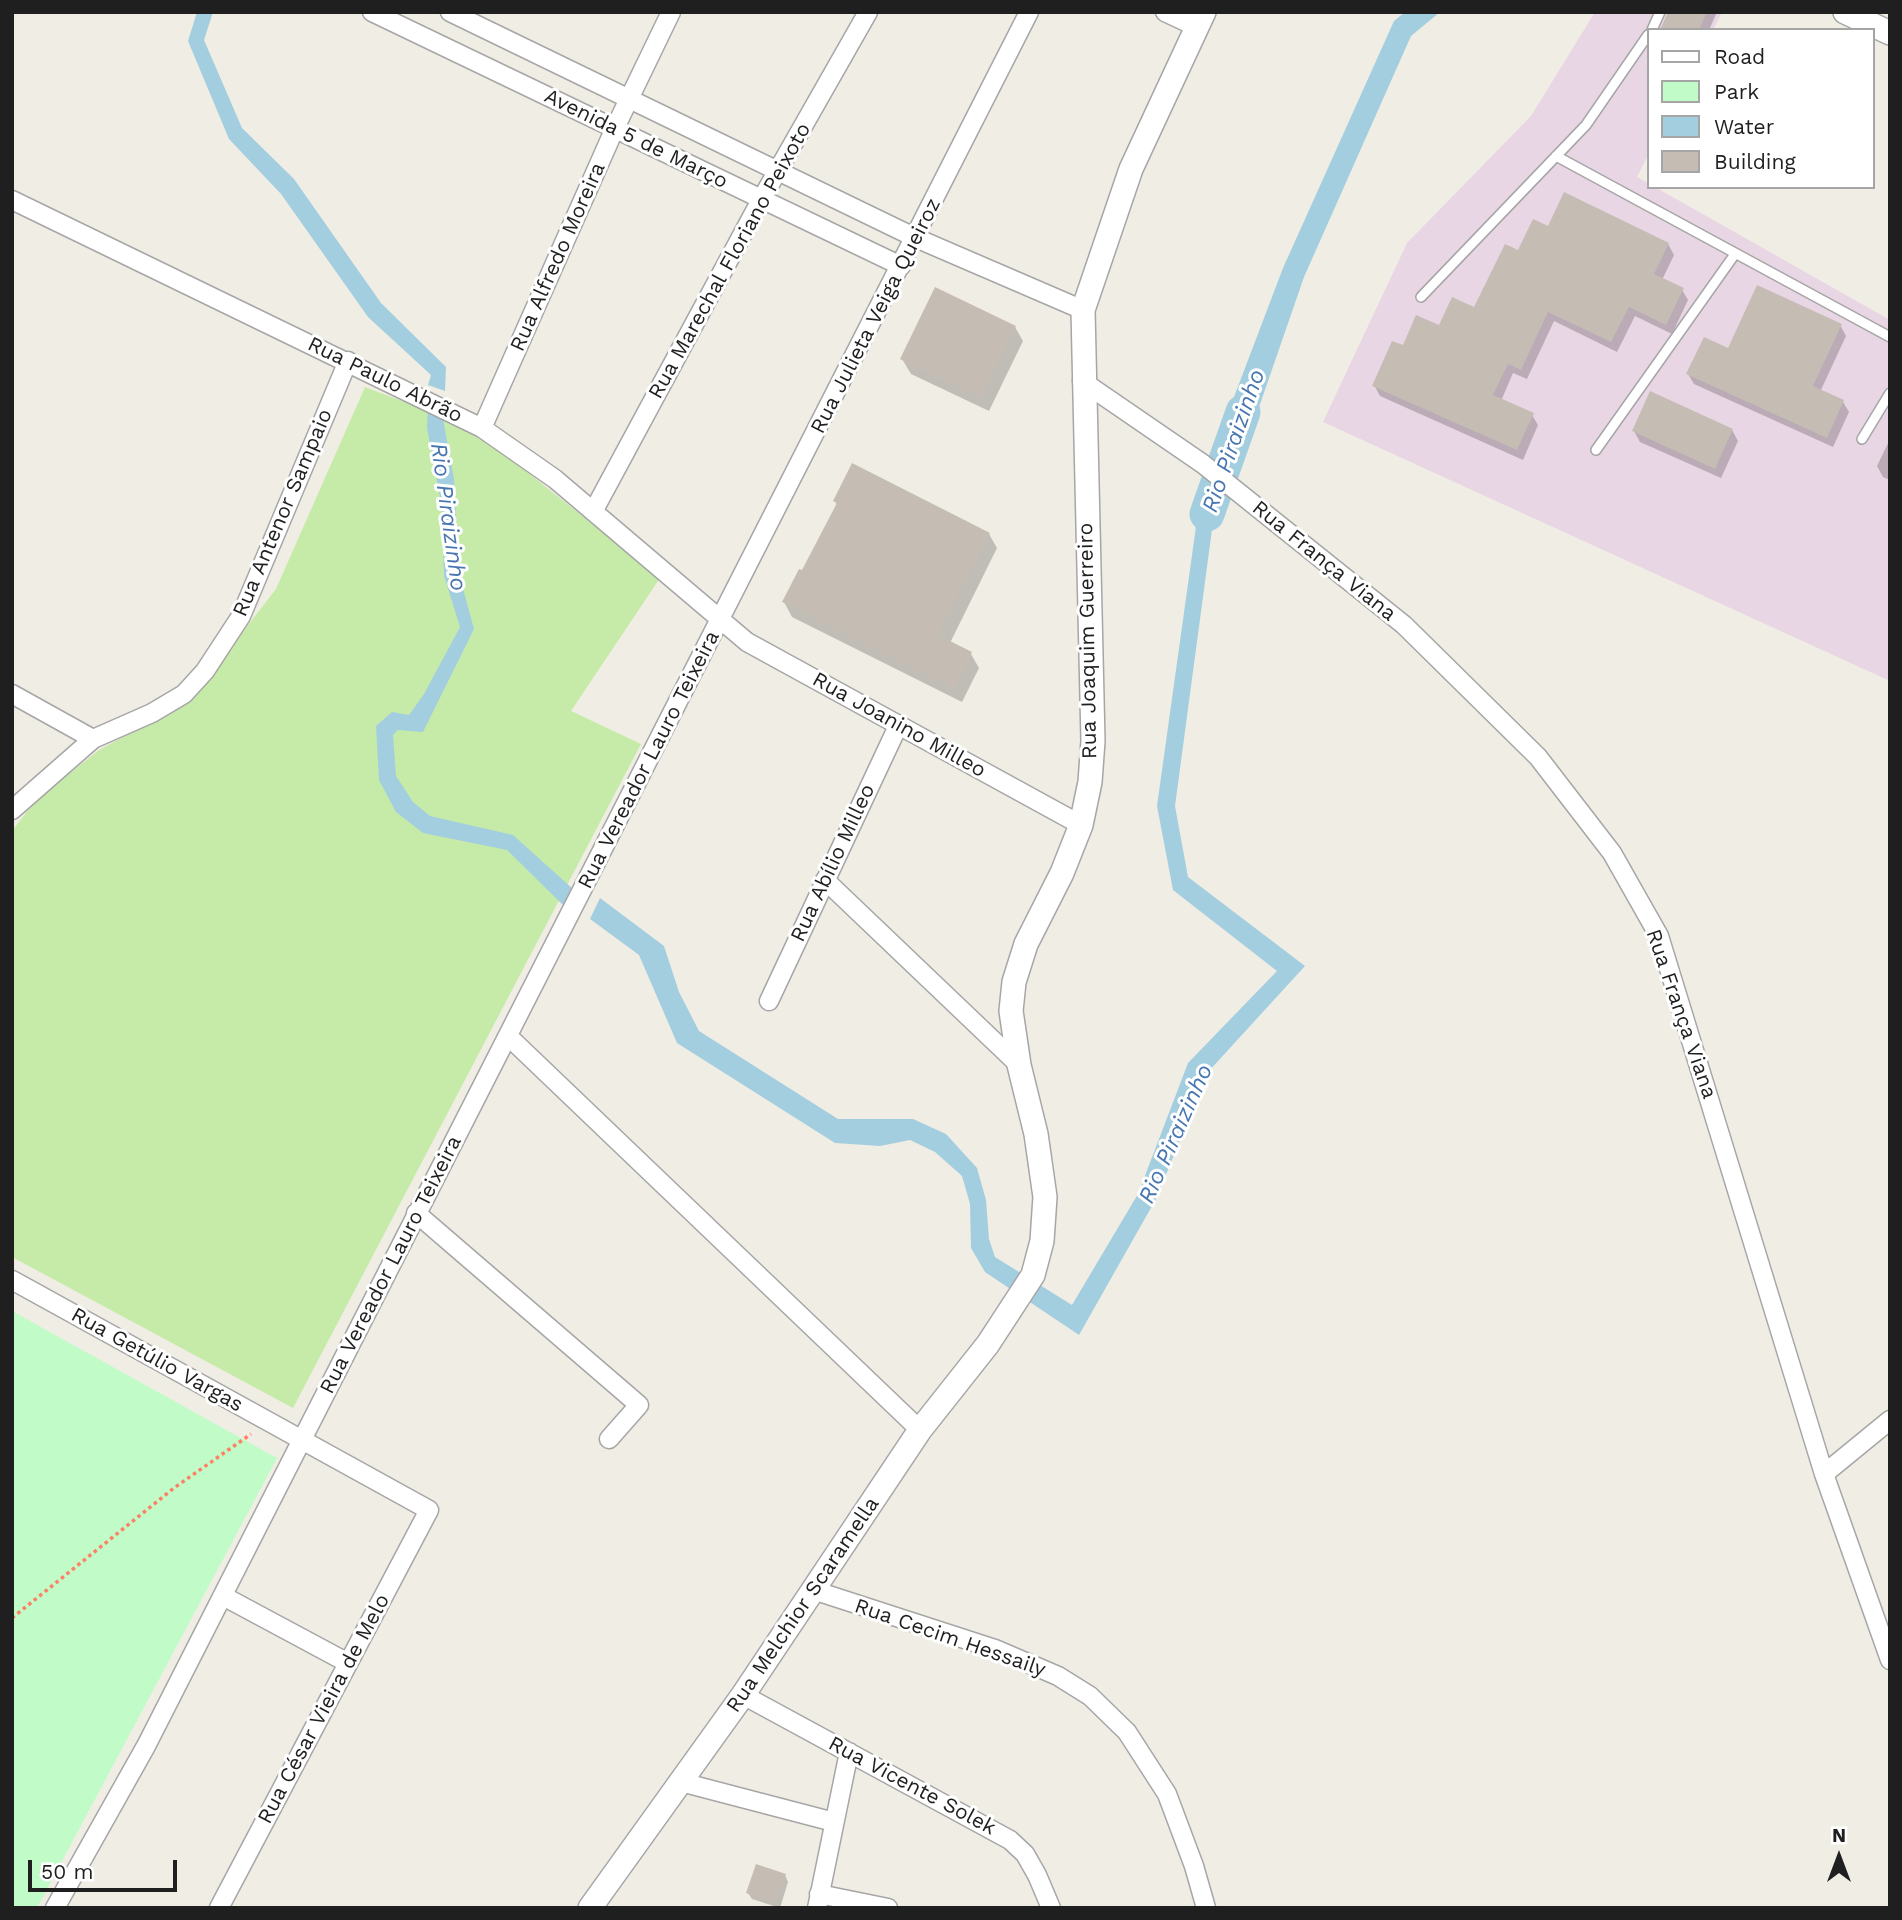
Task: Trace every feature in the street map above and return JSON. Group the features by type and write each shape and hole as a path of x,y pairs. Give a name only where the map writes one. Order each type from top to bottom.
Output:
{"street":[{"name":"Avenida 5 de Março","path":"372,12 901,266"},
{"name":"Avenida 5 de Março","path":"450,12 916,238 1083,310"},
{"name":"Rua Alfredo Moreira","path":"482,428 615,128 671,12"},
{"name":"Rua Marechal Floriano Peixoto","path":"594,510 761,200 868,12"},
{"name":"Rua Julieta Veiga Queiroz","path":"721,618 1029,12"},
{"path":"1165,12 1200,20"},
{"path":"1844,12 1890,33"},
{"name":"Rua Joaquim Guerreiro","path":"1017,1303 1033,1275 1042,1241 1045,1197 1036,1133 1019,1065 1011,1012 1014,982 1026,944 1062,873 1082,825 1090,782 1093,741 1082,381 1083,310 1131,169 1200,20"},
{"name":"Rua Paulo Abrão","path":"12,200 482,428 594,510 721,618"},
{"name":"Rua Antenor Sampaio","path":"12,810 93,739 152,713 184,694 205,671 241,616 348,361"},
{"name":"Rua França Viana","path":"1082,381 1203,464 1404,625 1538,757 1612,853 1658,936 1824,1474 1890,1660"},
{"name":"Rua Joanino Milleo","path":"721,618 747,642 1082,825"},
{"name":"Rua Vereador Lauro Teixeira","path":"55,1908 146,1746 721,618"},
{"path":"12,694 93,739"},
{"name":"Rua Abílio Milleo","path":"769,1001 898,726"},
{"path":"825,880 1019,1065"},
{"path":"509,1037 919,1430"},
{"path":"416,1213 639,1405 609,1439"},
{"name":"Rua Getúlio Vargas","path":"12,1280 429,1510"},
{"name":"Rua Melchior Scaramella","path":"590,1908 743,1695 919,1430 1017,1303"},
{"path":"1824,1474 1890,1420"},
{"name":"Rua César Vieira de Melo","path":"219,1908 429,1510"},
{"name":"Rua Cecim Hessaily","path":"813,1590 995,1649 1058,1676 1090,1696 1127,1732 1167,1794 1194,1866 1206,1908"},
{"path":"223,1596 348,1663"},
{"name":"Rua Vicente Solek","path":"743,1695 1010,1839 1031,1864 1051,1908"},
{"path":"849,1752 818,1901 888,1908"},
{"path":"681,1782 834,1822"}],"lane":[{"path":"1653,28 1660,12"},
{"path":"1421,297 1586,125 1646,38"},
{"path":"1556,156 1890,337"},
{"path":"1596,450 1735,254"},
{"path":"1862,439 1890,393"}],"path":[{"path":"12,1619 174,1488 269,1421"}],"shaded area":[{"path":"1595,12 1722,12 1714,28 1646,28 1646,159 1637,177 1646,182 1646,189 1659,189 1890,320 1890,681 1323,422 1407,243 1531,116"}],"green space":[{"path":"365,387 423,409 487,440 660,578 571,711 641,744 293,1408 12,1257 12,831 35,801 99,750 188,702 276,589"},
{"path":"12,1311 277,1458 37,1908 12,1908"}],"water":[{"path":"197,12 213,12 204,40 242,128 294,179 381,303 446,367 445,391 428,385 431,375 368,317 281,194 229,139 188,41"},
{"path":"1405,12 1440,12 1411,36 1304,277 1239,465 1215,447 1283,268 1394,21"},
{"path":"428,406 442,413 454,479 459,574 474,629 423,732 398,730 393,735 396,776 413,802 430,816 513,835 573,889 565,907 507,850 423,833 396,812 379,780 376,726 392,712 409,715 424,694 460,627 444,576 442,508 427,428"},
{"path":"1213,475 1226,482 1215,507 1175,806 1188,877 1305,966 1208,1072 1156,1199 1079,1335 985,1272 971,1248 970,1204 962,1176 935,1152 910,1140 880,1146 835,1143 677,1043 639,955 590,919 600,898 664,946 679,992 699,1031 838,1119 913,1119 946,1134 977,1168 986,1200 989,1239 995,1257 1072,1305 1138,1194 1188,1063 1277,971 1173,890 1157,806 1199,505"}],"building":[{"path":"1668,12 1707,12 1700,28 1661,28"},
{"path":"1564,192 1669,243 1654,274 1684,288 1666,325 1629,307 1611,342 1548,312 1521,370 1508,364 1493,395 1534,413 1517,450 1372,386 1392,341 1403,345 1416,315 1439,325 1452,297 1474,307 1505,244 1518,250 1533,219 1548,226"},
{"path":"1757,285 1842,324 1813,386 1844,400 1827,438 1686,374 1704,337 1728,348"},
{"path":"935,287 1016,326 981,398 900,359"},
{"path":"1650,391 1733,429 1715,469 1632,431"},
{"path":"852,463 990,533 938,635 972,652 954,689 782,602 837,503 833,501"},
{"path":"756,1864 786,1874 776,1903 746,1893"}],"waterway":[{"name":"Rio Piraizinho","path":"1207,514 1243,412"}]}
